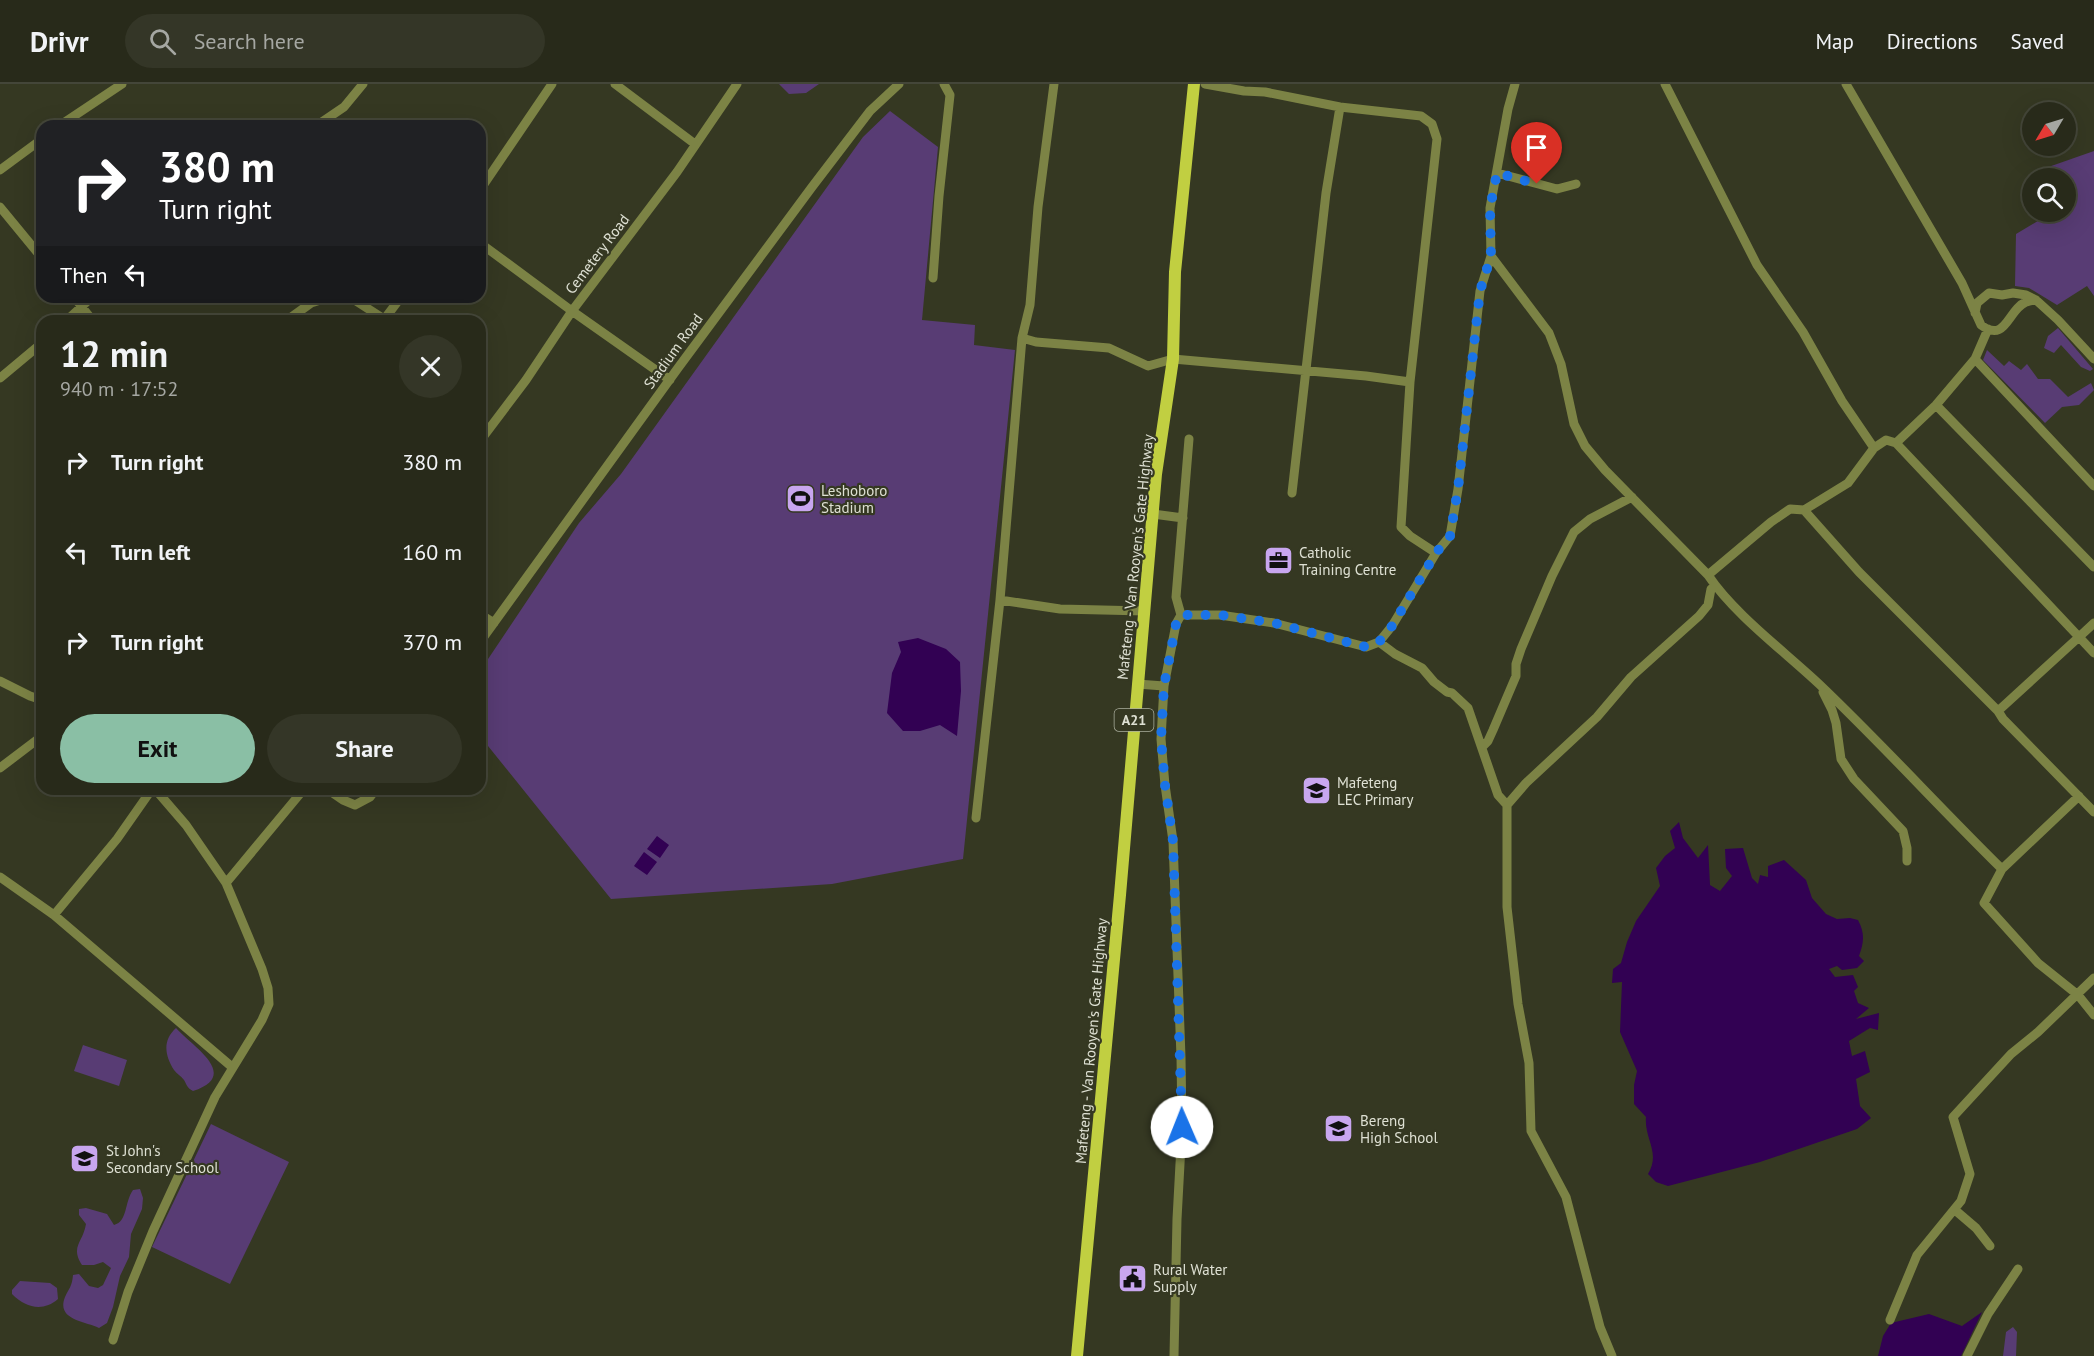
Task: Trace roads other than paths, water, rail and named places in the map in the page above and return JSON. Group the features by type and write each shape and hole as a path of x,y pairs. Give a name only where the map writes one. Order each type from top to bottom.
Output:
{"main road":[{"name":"Mafeteng - Van Rooyen's Gate Highway","path":"1077,1356 1156,474 1173,359 1175,272 1194,84"}],"street":[{"path":"68,120 122,84"},
{"path":"325,120 344,107 363,84"},
{"path":"486,180 552,84"},
{"path":"615,84 695,144"},
{"name":"Cemetery Road","path":"486,433 526,380 572,312 677,172 737,84"},
{"name":"Stadium Road","path":"486,634 670,380 870,111 899,84"},
{"path":"933,278 950,95 944,84"},
{"path":"976,818 1000,600 1022,338 1030,305 1038,207 1054,84"},
{"path":"1205,84 1265,92 1340,107 1421,116 1432,124 1437,139 1410,382 1401,527 1410,536 1436,553"},
{"path":"1181,615 1220,615 1274,623 1366,647 1379,642 1392,626 1436,553 1450,536 1458,489 1480,291 1491,256 1490,208 1508,109 1515,84"},
{"path":"1665,84 1757,265 1803,332 1842,401 1874,448"},
{"path":"1846,84 1962,283 1978,321 1988,329 2004,327 2012,314 2026,302 2036,300"},
{"path":"1292,493 1326,193 1340,107"},
{"path":"0,170 36,143"},
{"path":"1497,173 1557,189 1576,184"},
{"path":"0,207 36,251"},
{"path":"486,248 572,312 670,380"},
{"path":"1491,256 1549,333 1561,364 1574,424 1585,446 1605,470 1708,575 1715,586 1820,684 2002,869"},
{"path":"1962,283 1984,295 2013,293 2026,295 2036,300 2094,359"},
{"path":"1975,313 1977,303 1984,295"},
{"path":"2002,295 2010,303 2012,314"},
{"path":"79,303 88,315"},
{"path":"73,315 86,303"},
{"path":"294,315 310,303"},
{"path":"358,303 376,315"},
{"path":"387,315 396,303"},
{"path":"1896,443 1936,405 1975,359 1988,329"},
{"path":"1022,338 1036,342 1109,348 1148,366 1173,359 1305,370 1410,382"},
{"path":"0,378 36,348"},
{"path":"1975,359 2094,486"},
{"path":"1936,405 2094,567"},
{"path":"1174,1356 1182,1127 1181,1066 1173,841 1161,739 1164,686 1176,624 1181,615 1176,597 1189,439"},
{"path":"1708,575 1790,509 1804,510 1848,483 1874,448 1886,440 1896,443 2094,653"},
{"path":"1482,747 1488,741 1498,719 1516,676 1516,664 1526,639 1552,576 1574,532 1590,519 1632,497"},
{"path":"1804,510 1858,572 1998,711 2003,719 2094,812"},
{"path":"1153,514 1183,518"},
{"path":"1612,1356 1600,1327 1566,1197 1531,1131 1529,1063 1518,1004 1507,907 1507,805 1526,783 1597,717 1631,677 1699,616 1708,605 1711,589 1715,586"},
{"path":"1000,600 1060,609 1144,611"},
{"path":"486,618 494,623"},
{"path":"1998,711 2094,623"},
{"path":"1379,642 1395,654 1422,668 1434,682 1452,693 1468,708 1497,795 1507,805"},
{"path":"0,681 36,698"},
{"path":"1137,684 1164,686"},
{"path":"1820,684 1832,710 1841,759 1854,779 1903,831 1908,848 1907,861"},
{"path":"0,768 36,741"},
{"path":"54,915 117,839 150,795"},
{"path":"113,1340 128,1292 153,1231 215,1097 262,1020 269,1004 268,988 262,969 226,883 186,825 159,795"},
{"path":"226,883 299,795"},
{"path":"336,795 355,805 372,795"},
{"path":"2079,796 2002,869 1984,903 2038,963 2078,995 2094,1015"},
{"path":"0,877 54,915 232,1067"},
{"path":"1890,1320 1917,1255 1960,1201 1970,1174 1953,1117 2011,1054 2094,978"},
{"path":"1954,1210 1976,1228 1990,1246"},
{"path":"1967,1356 1988,1314 2018,1269"}],"place":[{"name":"Leshoboro Stadium","path":"800,499"},
{"name":"Catholic Training Centre","path":"1278,561"},
{"name":"Mafeteng LEC Primary","path":"1316,791"},
{"name":"Bereng High School","path":"1339,1129"},
{"name":"St John's Secondary School","path":"85,1159"},
{"name":"Rural Water Supply","path":"1132,1278"}]}
